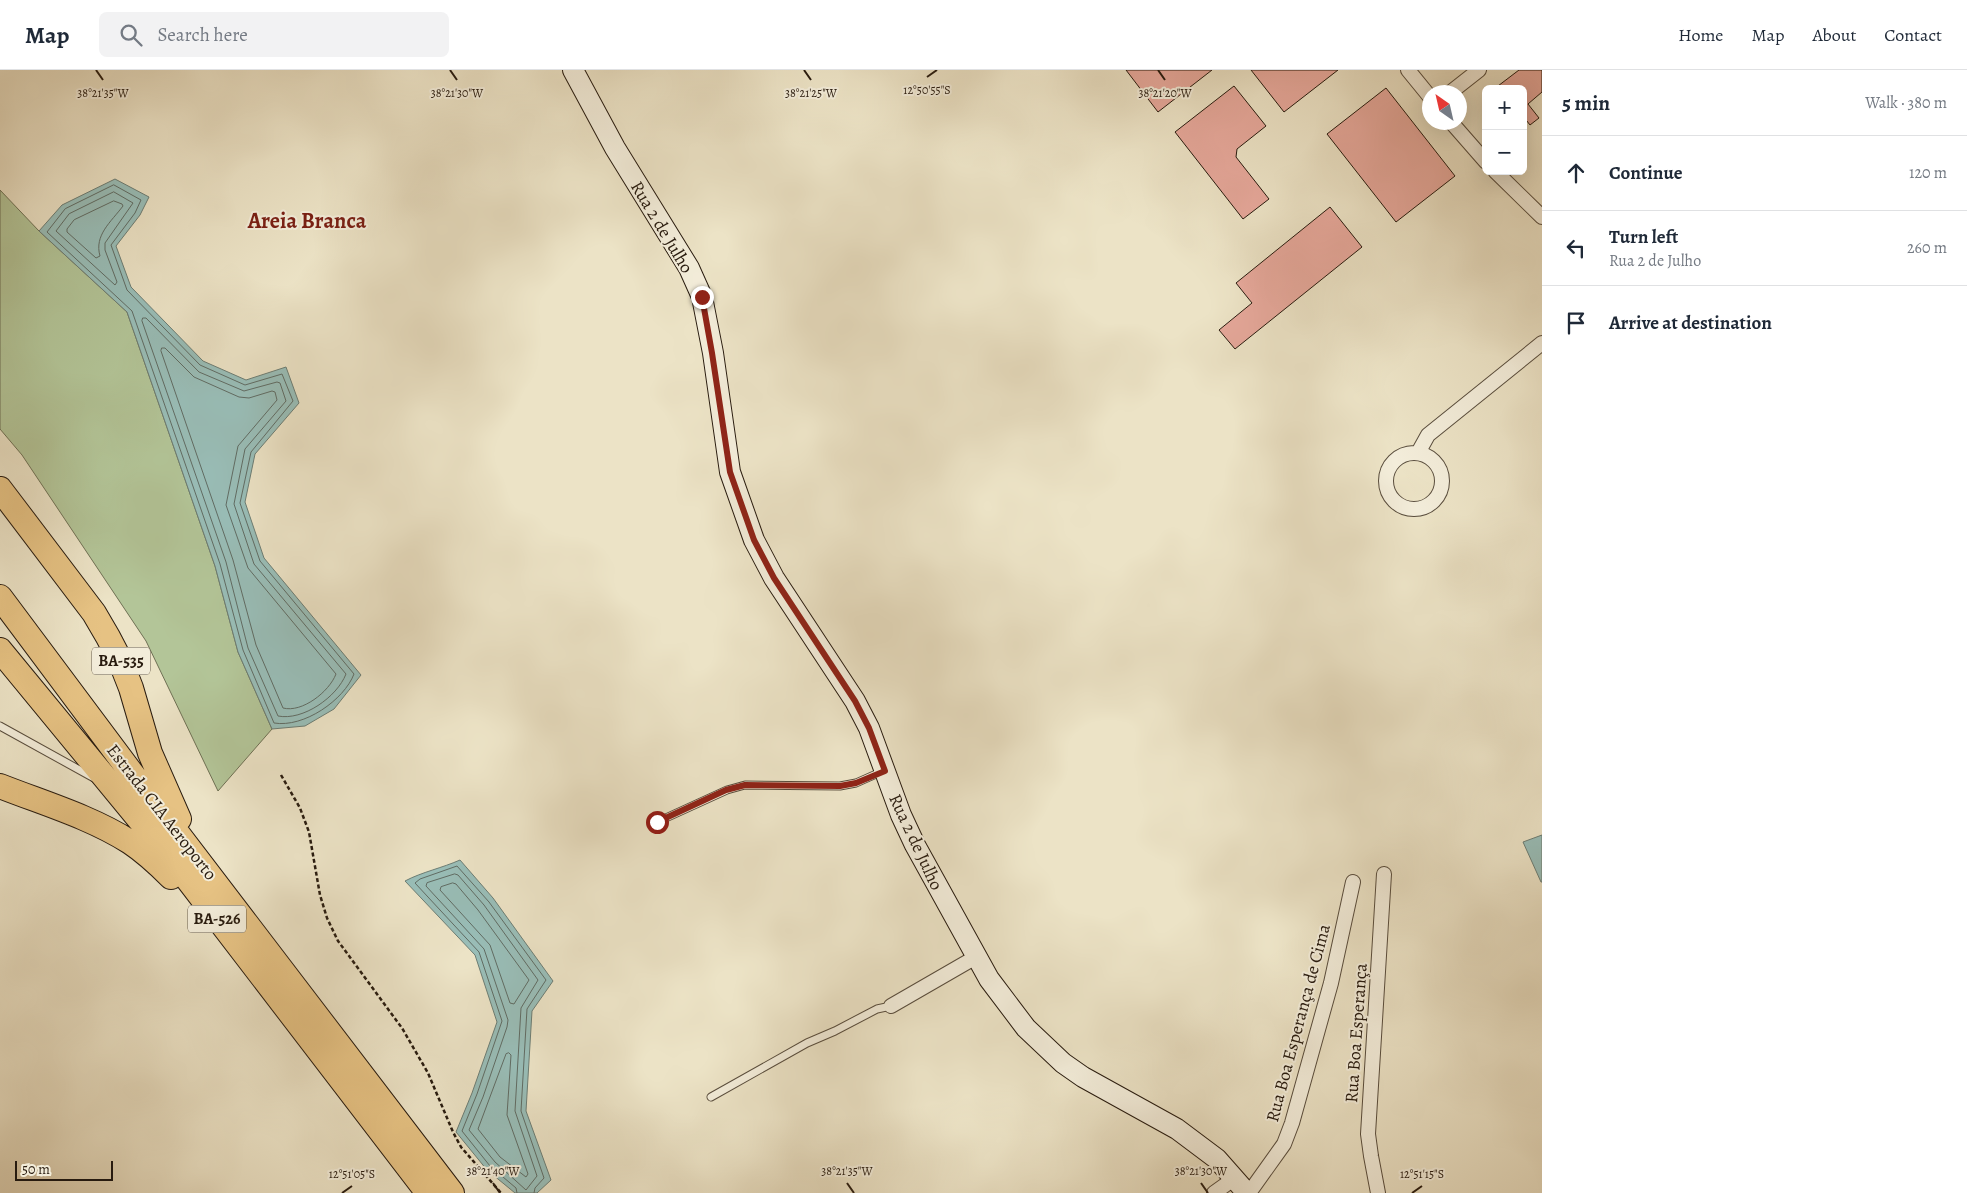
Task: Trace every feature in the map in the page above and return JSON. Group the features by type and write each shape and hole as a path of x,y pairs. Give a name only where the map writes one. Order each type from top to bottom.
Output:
{"highway":[{"name":"BA-535","path":"0,490 94,613 108,636 131,688 150,753 197,857"},
{"name":"Estrada CIA Aeroporto","path":"0,597 452,1193"},
{"name":"Estrada CIA Aeroporto","path":"0,650 117,791 428,1193"},
{"name":"BA-526","path":"0,786 83,818 130,842 150,856 224,928"}],"main road":[{"name":"Rua 2 de Julho","path":"573,70 619,155 688,268 702,297 730,472 754,540 774,578 855,701 869,728 901,815 915,845 994,987 1026,1028 1063,1064 1083,1078 1177,1129 1217,1160 1244,1188"}],"street":[{"path":"1408,70 1422,88"},
{"path":"1459,85 1479,70"},
{"path":"1458,130 1482,157"},
{"path":"1499,175 1542,217"},
{"path":"1418,453 1428,435 1542,343"},
{"path":"1418,453 1427,456 1440,469 1442,488 1432,504 1414,510 1397,504 1390,497 1386,488 1386,479 1388,470 1400,456 1418,453"},
{"name":"Rua Boa Esperança","path":"1378,1193 1368,1134 1384,874"},
{"name":"Rua Boa Esperança de Cima","path":"1214,1193 1244,1188 1284,1144 1292,1123 1331,983 1353,882"},
{"path":"891,1006 976,957"}],"lane":[{"path":"0,726 117,791"},
{"path":"657,822 726,790 745,785 840,786 856,783 885,771"},
{"path":"711,1098 807,1044 877,1009 891,1006"}],"path":[{"path":"281,775 300,808 309,832 320,895 327,918 338,941 402,1028 428,1073 461,1147 501,1193"}],"green space":[{"path":"0,190 39,231 127,312 215,566 238,652 272,729 218,791 146,641 22,455 0,429"}],"water":[{"path":"115,179 149,197 140,215 116,246 131,287 203,361 246,380 286,367 299,403 255,454 245,502 264,558 361,675 334,709 305,726 272,729 238,652 215,566 127,312 39,231 62,205"},
{"path":"1542,835 1542,882 1541,882 1523,842"},
{"path":"460,860 493,898 553,981 532,1011 526,1111 551,1180 537,1193 515,1193 487,1170 456,1132 497,1022 475,955 405,881"}],"building":[{"path":"1126,70 1212,70 1158,112"},
{"path":"1251,70 1338,70 1284,112"},
{"path":"1519,70 1542,70 1542,92 1528,104 1539,118 1530,125 1527,121 1527,85 1499,85"},
{"path":"1234,86 1266,126 1237,149 1236,157 1269,199 1243,219 1175,132"},
{"path":"1386,88 1455,176 1396,222 1327,134"},
{"path":"1330,207 1362,247 1235,349 1219,330 1252,303 1236,283"}],"district":[{"name":"Areia Branca","path":"307,221"}],"route":[{"path":"657,822 726,790 745,785 840,786 856,783 885,771 869,728 855,701 774,578 754,540 730,472 702,297"}]}
